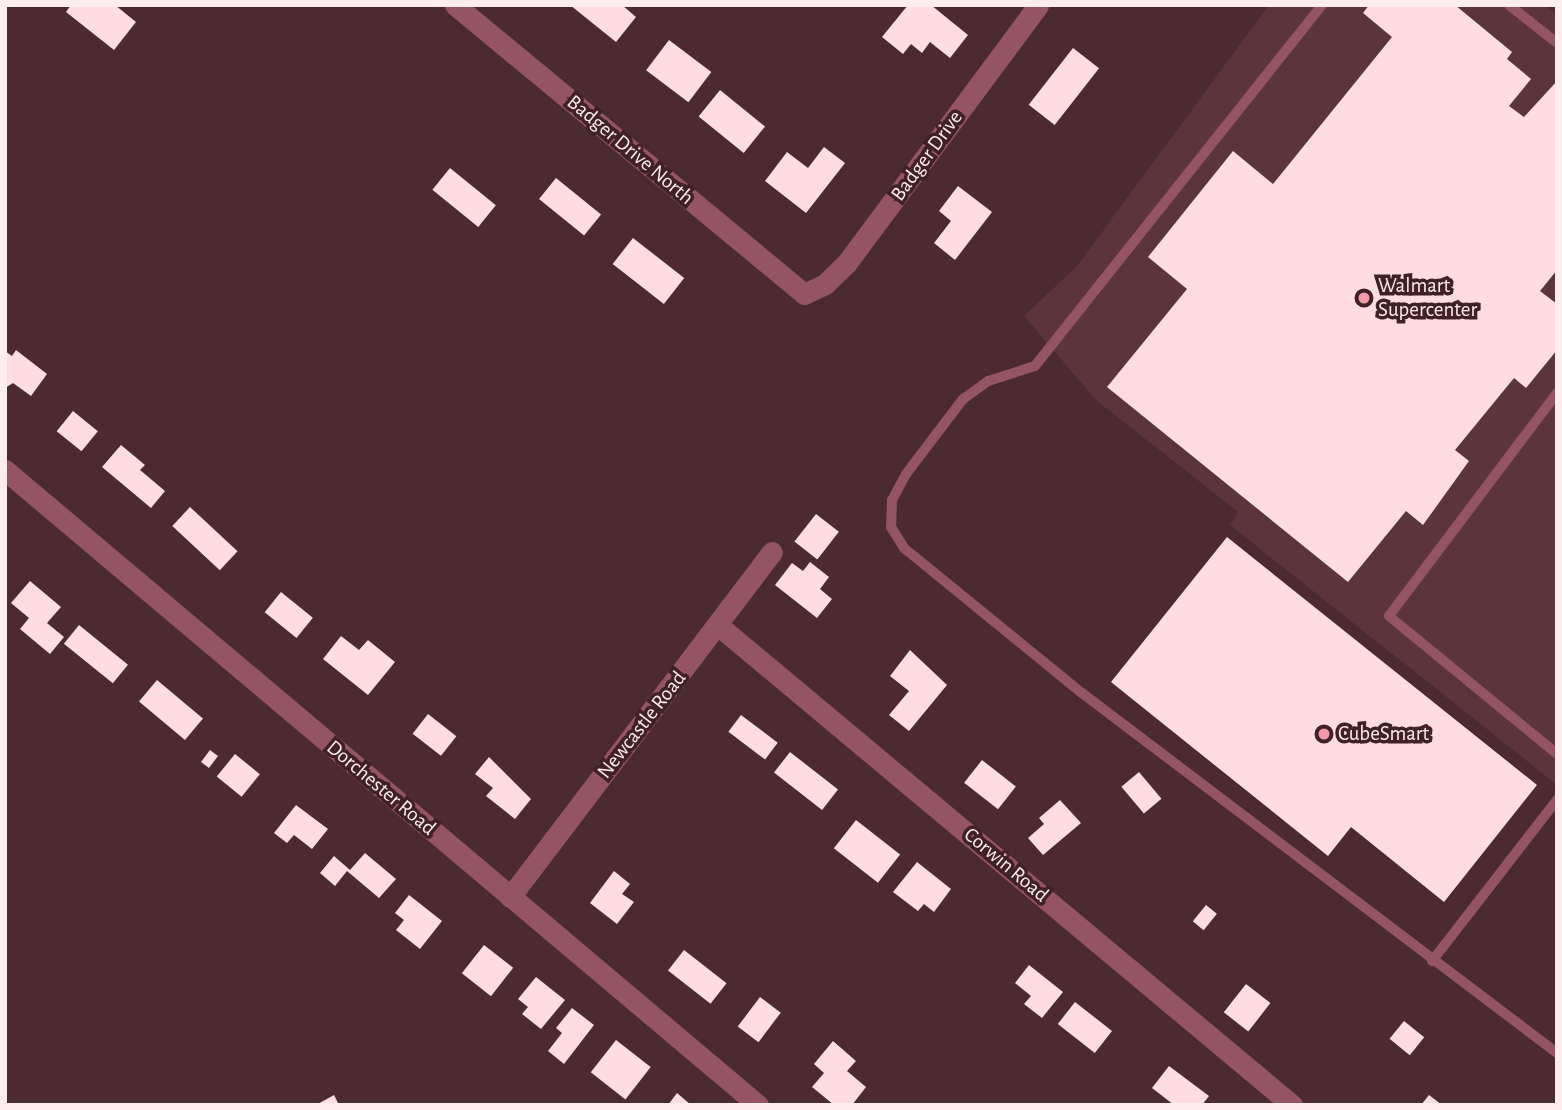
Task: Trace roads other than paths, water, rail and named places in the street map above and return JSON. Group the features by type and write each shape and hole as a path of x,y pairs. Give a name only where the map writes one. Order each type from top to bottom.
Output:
{"street":[{"name":"Badger Drive North","path":"455,5 804,294"},
{"name":"Badger Drive","path":"804,294 825,284 846,264 1038,5"},
{"name":"Dorchester Road","path":"5,470 758,1105"},
{"name":"Newcastle Road","path":"510,897 719,626 772,552"},
{"name":"Corwin Road","path":"719,626 1292,1105"}],"lane":[{"path":"1322,5 1035,366 988,381 963,399 906,474 892,500 891,527 904,548 1082,693 1557,1054"},
{"path":"1509,5 1557,43"},
{"path":"1557,393 1389,616 1557,754"},
{"path":"1432,961 1557,800"}],"place":[{"name":"Walmart Supercenter","path":"1364,298"},
{"name":"CubeSmart","path":"1324,734"}]}
